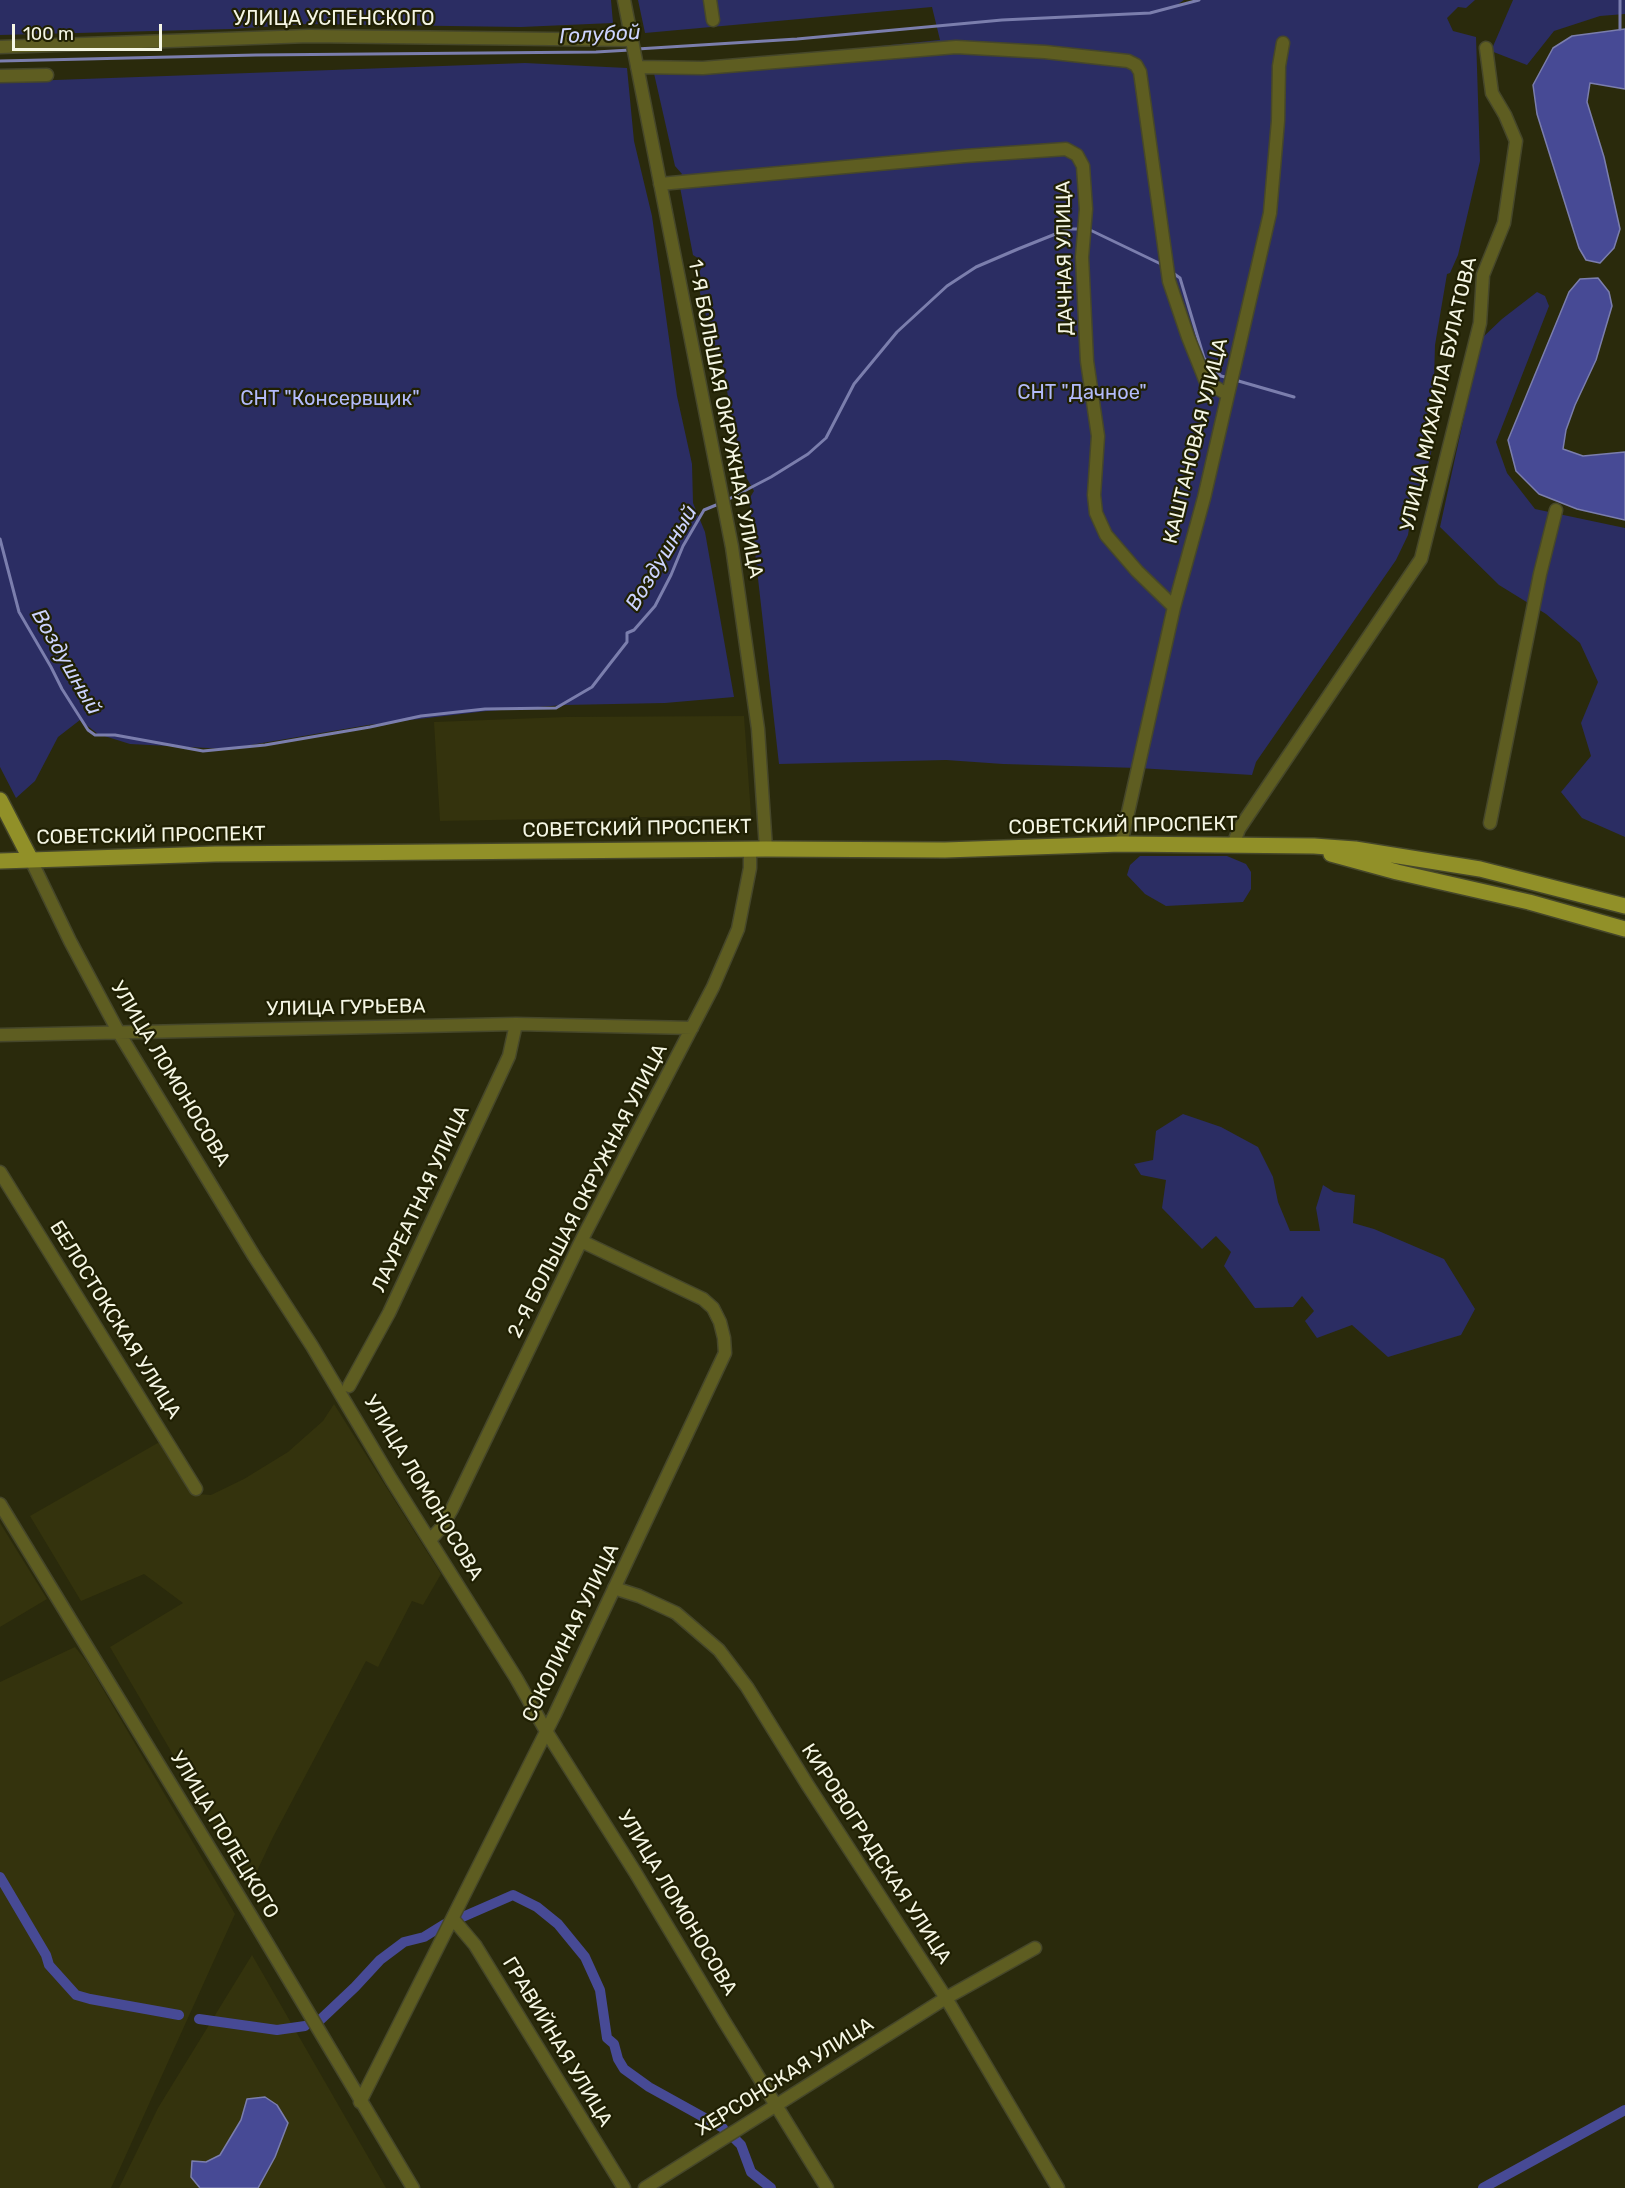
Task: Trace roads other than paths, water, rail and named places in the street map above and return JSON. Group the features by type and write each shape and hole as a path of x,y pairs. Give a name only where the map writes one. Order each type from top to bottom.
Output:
{"main road":[{"name":"УЛИЦА ЛОМОНОСОВА","path":"0,801 31,860"},
{"name":"СОВЕТСКИЙ ПРОСПЕКТ","path":"0,861 215,854 750,849 945,850 1121,844 1275,845 1355,849 1443,862 1625,903"},
{"name":"СОВЕТСКИЙ ПРОСПЕКТ","path":"1275,845 1323,852 1397,872 1529,902 1625,929"}],"street":[{"name":"1-Я БОЛЬШАЯ ОКРУЖНАЯ УЛИЦА","path":"624,0 732,547 758,729 766,849"},
{"path":"710,0 713,20"},
{"name":"УЛИЦА УСПЕНСКОГО","path":"0,47 309,36 632,40"},
{"name":"КАШТАНОВАЯ УЛИЦА","path":"1121,844 1174,607 1204,498 1270,213 1283,42"},
{"path":"636,63 703,68 956,46 1045,52 1128,61 1136,64 1140,72 1169,282 1206,382 1227,394"},
{"name":"УЛИЦА МИХАИЛА БУЛАТОВА","path":"1233,844 1239,829 1420,559 1480,323 1483,275 1504,223 1516,141 1492,93 1486,48"},
{"path":"0,76 47,75"},
{"name":"ДАЧНАЯ УЛИЦА","path":"660,184 965,156 1066,149 1077,155 1083,166 1086,209 1082,256 1087,361 1098,436 1094,495 1096,513 1106,535 1137,571 1174,607"},
{"path":"1490,823 1540,574 1556,510"},
{"name":"2-Я БОЛЬШАЯ ОКРУЖНАЯ УЛИЦА","path":"430,1540 441,1528 452,1509 581,1241 713,987 738,929 750,868 750,849"},
{"name":"УЛИЦА ЛОМОНОСОВА","path":"31,860 70,941 119,1033 827,2188"},
{"name":"УЛИЦА ГУРЬЕВА","path":"0,1035 516,1024 692,1028"},
{"name":"ЛАУРЕАТНАЯ УЛИЦА","path":"349,1386 389,1313 504,1067 509,1056 516,1024"},
{"name":"БЕЛОСТОКСКАЯ УЛИЦА","path":"0,1172 196,1489"},
{"name":"СОКОЛИНАЯ УЛИЦА","path":"360,2102 546,1731 725,1353 720,1322 713,1308 703,1299 581,1241"},
{"name":"УЛИЦА ПОЛЕЦКОГО","path":"0,1504 251,1916 413,2188"},
{"name":"КИРОВОГРАДСКАЯ УЛИЦА","path":"614,1588 639,1596 676,1613 719,1650 747,1687 946,1998 1058,2188"},
{"name":"ГРАВИЙНАЯ УЛИЦА","path":"453,1919 475,1946 624,2188"},
{"name":"ХЕРСОНСКАЯ УЛИЦА","path":"645,2188 946,1998 1035,1948"}],"waterway":[{"name":"Голубой","path":"637,49 797,39 1002,20 1150,13 1199,0"},
{"path":"1620,0 1620,29"},
{"name":"Голубой","path":"0,61 630,50"},
{"name":"Воздушный","path":"727,500 808,454 826,438 854,384 897,332 947,286 976,267 1018,249 1068,229 1082,229"},
{"name":"Воздушный","path":"1088,229 1163,265"},
{"name":"Воздушный","path":"1173,273 1180,278 1204,358 1221,376 1229,378"},
{"name":"Воздушный","path":"1235,380 1294,397"},
{"name":"Воздушный","path":"0,539 19,612 88,730 95,735 115,735 203,751 265,745 421,716 485,709 556,708 592,687 627,642 627,633 634,630 655,606 683,546 704,510 721,503"},
{"path":"0,1877 46,1955 49,1965 76,1995 179,2015"},
{"path":"458,1919 513,1895 537,1907 558,1924 585,1957 600,1990 607,2038 614,2044 618,2059 624,2069 649,2087 723,2128"},
{"path":"319,2021 380,1960 404,1942 424,1937 445,1924"},
{"path":"199,2019 277,2030 305,2026"},
{"path":"1483,2188 1625,2110"},
{"path":"732,2136 741,2145 751,2172 771,2188"}],"park label":[{"name":"СНТ \"Дачное\"","path":"1082,393"},
{"name":"СНТ \"Консервщик\"","path":"330,399"}]}
